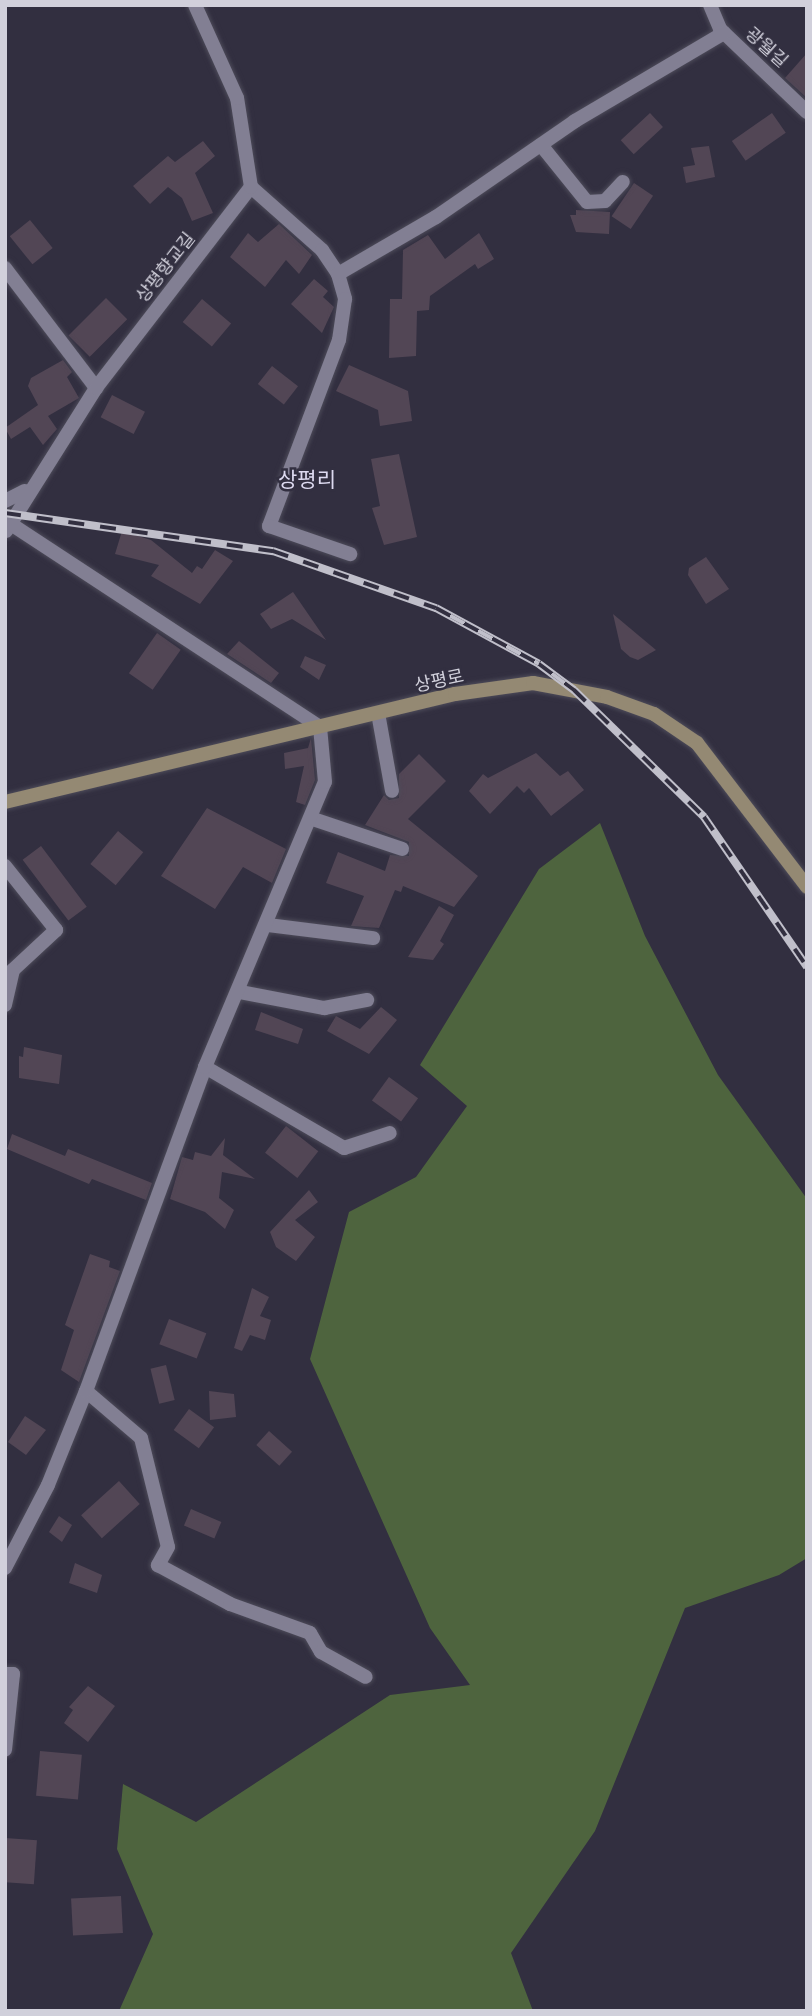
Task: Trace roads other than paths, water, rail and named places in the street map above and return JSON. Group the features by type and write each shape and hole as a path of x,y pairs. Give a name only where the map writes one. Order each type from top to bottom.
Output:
{"main road":[{"name":"상평로","path":"5,802 455,694 533,683 607,698 654,714 698,743 807,887"}],"street":[{"path":"195,5 237,98 251,187 313,241 338,274 345,299 339,340 269,526 350,554"},
{"name":"광월길","path":"710,5 724,33 807,112"},
{"path":"338,274 436,217 541,145 724,33"},
{"path":"541,145 587,202 605,201 623,182"},
{"name":"상평향교길","path":"8,527 96,388 251,187"},
{"path":"5,268 96,388"},
{"path":"5,501 13,501 37,482"},
{"path":"5,1568 48,1485 86,1391 205,1067 240,992 313,819 325,782 320,727 8,527"},
{"path":"378,713 392,790"},
{"path":"313,819 402,849"},
{"path":"5,866 56,930 13,970 5,1005"},
{"path":"268,925 373,938"},
{"path":"240,992 324,1008 367,1000"},
{"path":"205,1067 344,1148 390,1133"},
{"path":"86,1391 141,1438 168,1547 158,1565 230,1604 310,1633 321,1652 366,1677"},
{"path":"5,1674 13,1674 5,1750"}],"railway":[{"path":"5,513 273,551 436,608 539,664 574,690 704,817 807,967"}],"district":[{"name":"상평리","path":"307,479"}]}
